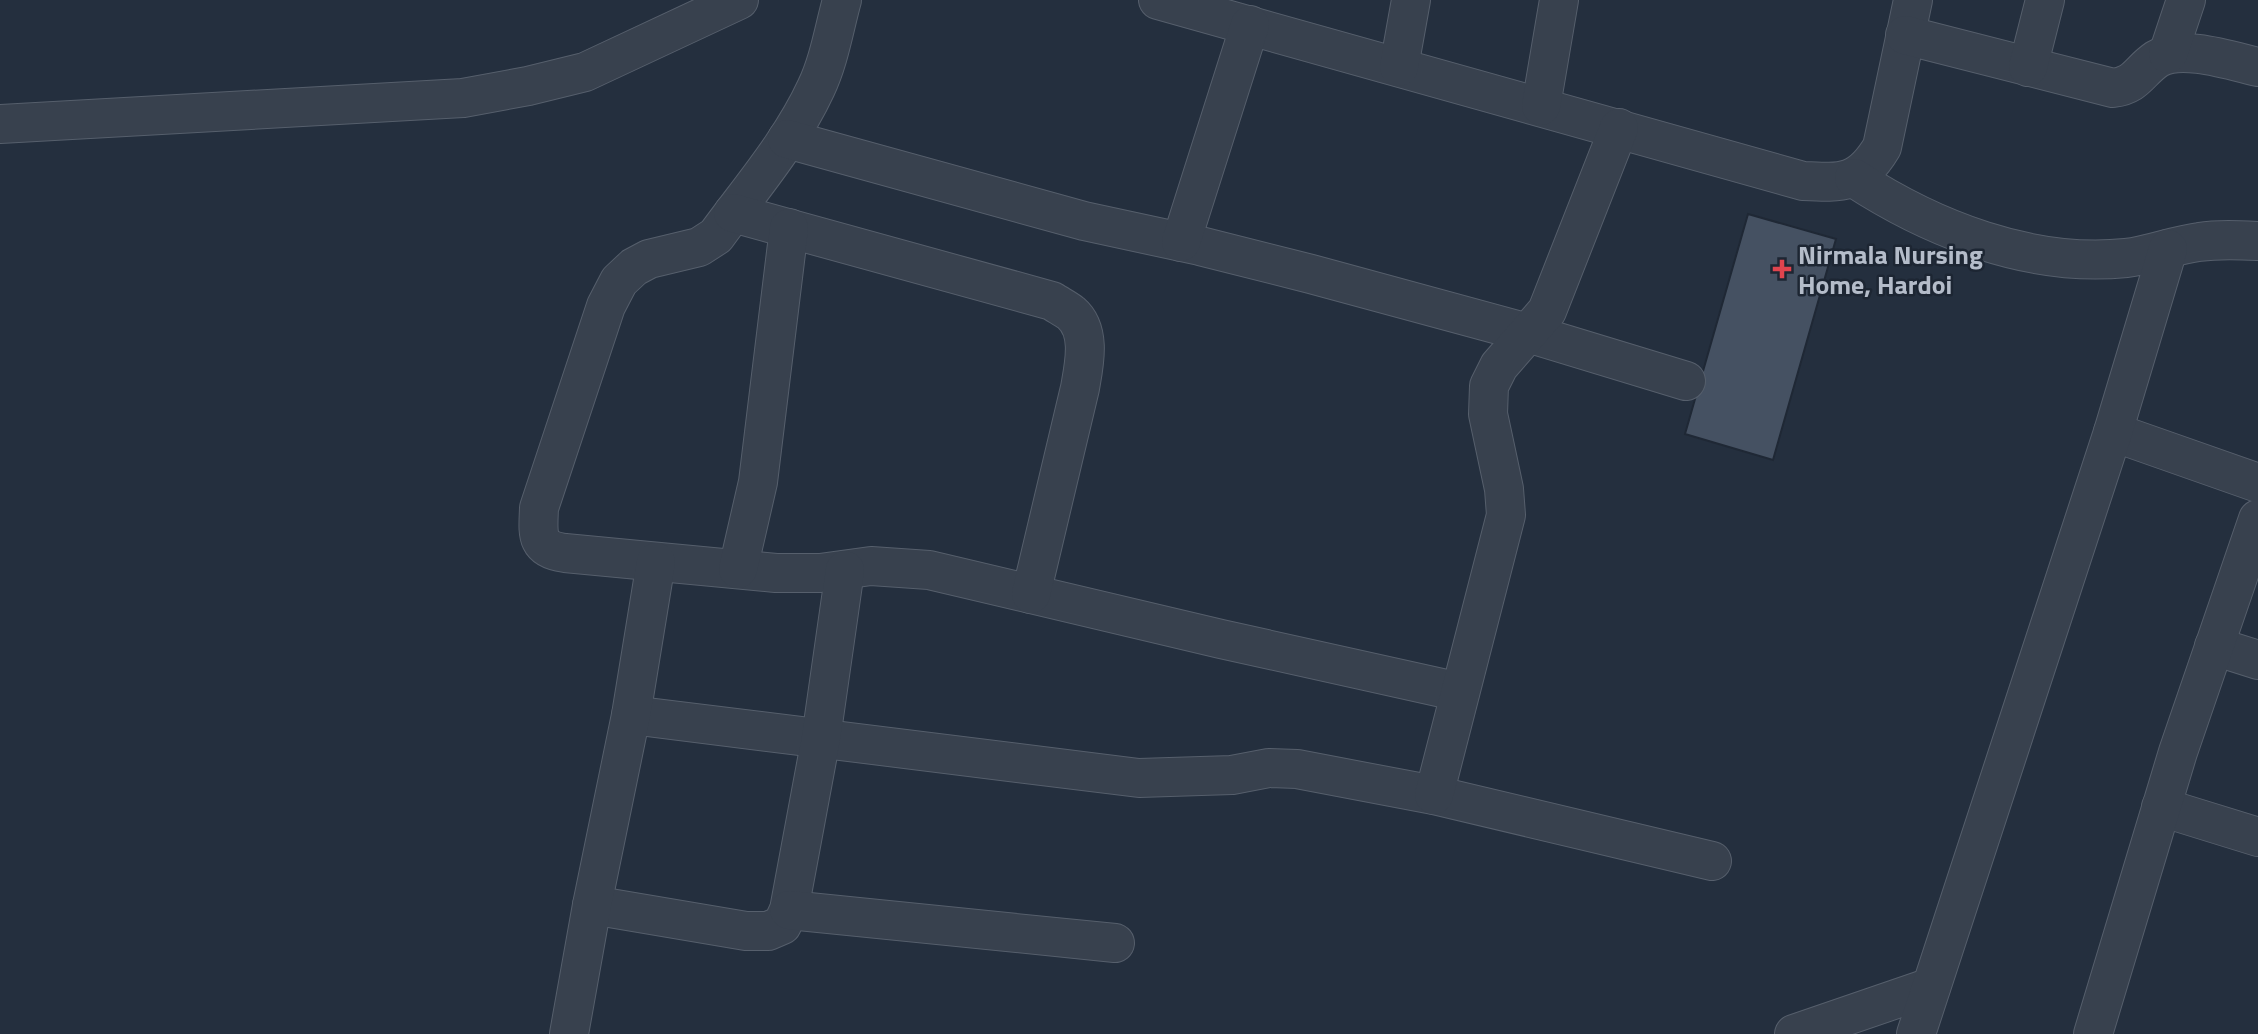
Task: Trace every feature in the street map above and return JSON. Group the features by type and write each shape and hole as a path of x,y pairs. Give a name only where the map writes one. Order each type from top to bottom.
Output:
{"street":[{"path":"0,124 463,98 585,72 739,0"},
{"path":"842,0 817,87 787,139 716,236 699,247 649,259 634,267 619,281 606,306 539,508 538,530 541,542 551,551 738,569 798,573 871,566 929,570 1460,692"},
{"path":"1158,0 1803,181 1831,182 1854,178 1871,165 1882,147 1909,18 2028,67 2113,88 2127,86 2157,59 2181,52 2258,67"},
{"path":"1399,66 1411,0"},
{"path":"1541,106 1559,0"},
{"path":"2028,67 2045,0"},
{"path":"2168,54 2186,0"},
{"path":"1181,242 1250,25"},
{"path":"1434,795 1506,515 1504,489 1488,414 1489,386 1499,366 1547,311 1619,128"},
{"path":"787,139 1084,221 1181,242 1528,333 1686,380"},
{"path":"1854,178 1911,212 1990,242 2032,253 2088,260 2129,258 2198,242 2229,239 2258,241"},
{"path":"733,213 1052,302 1073,315 1081,328 1086,353 1031,594"},
{"path":"738,569 760,470 789,228"},
{"path":"1916,1034 2113,432 2168,249"},
{"path":"2113,432 2258,483"},
{"path":"2093,1034 2161,807 2258,519"},
{"path":"569,1034 631,715 656,562"},
{"path":"592,905 746,931 768,932 782,925 789,910 821,738 845,570"},
{"path":"2214,646 2258,660"},
{"path":"631,715 1139,778 1232,775 1269,768 1297,769 1434,795 1712,861"},
{"path":"2161,807 2258,837"},
{"path":"789,910 1115,943"},
{"path":"1794,1034 1931,987"}],"building":[{"path":"1748,214 1836,239 1773,460 1685,434"}],"place":[{"name":"Nirmala Nursing Home, Hardoi","path":"1782,269"}]}
